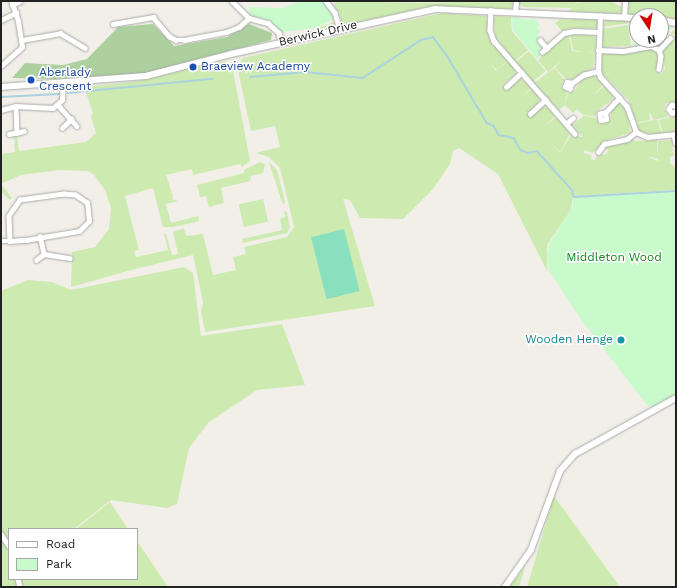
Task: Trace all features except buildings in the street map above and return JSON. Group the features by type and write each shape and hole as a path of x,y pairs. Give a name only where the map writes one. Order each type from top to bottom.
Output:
{"street":[{"path":"1,66 22,47 22,40 16,13 12,3 20,1"},
{"path":"232,1 249,18 268,23 279,33 281,42"},
{"path":"327,1 335,13 340,29"},
{"path":"515,12 516,1"},
{"path":"624,17 625,1"},
{"name":"Berwick Drive","path":"1,87 146,76 281,42 435,9 491,10 629,17"},
{"path":"491,10 492,36 575,134"},
{"path":"1,20 16,13"},
{"path":"600,16 598,50 598,71 600,77 630,113 636,132 648,137 675,134 676,144"},
{"path":"112,24 153,17 169,36 176,40 184,40 226,32 238,27 249,18"},
{"path":"542,52 560,36 569,32 599,32"},
{"path":"22,40 60,33 85,48"},
{"path":"659,69 659,50 670,38"},
{"path":"540,40 547,48"},
{"path":"598,50 623,51 645,46 659,50"},
{"path":"572,83 583,75 598,71"},
{"path":"506,87 522,73"},
{"path":"1,110 16,106 48,109 58,105 64,94 63,82"},
{"path":"605,113 619,98"},
{"path":"530,114 546,100"},
{"path":"58,105 77,126"},
{"path":"16,106 17,133"},
{"path":"566,124 573,118"},
{"path":"62,128 71,119"},
{"path":"9,134 24,132"},
{"path":"598,152 604,144 627,139 636,132"},
{"path":"1,241 10,241 79,231 89,221 88,203 75,194 20,200 9,216 10,241"},
{"path":"40,236 44,254"},
{"path":"36,260 44,254 70,258"},
{"path":"505,587 531,550 560,471 575,454 676,398"},
{"path":"1,534 8,544"}],"green space":[{"path":"302,1 322,1 335,18 316,28 281,32 269,20 249,16 249,7 282,8"},
{"path":"334,1 425,3 513,1 513,6 509,9 428,7 346,25 342,23 339,12 335,8"},
{"path":"519,1 579,1 571,8 524,7 519,4"},
{"path":"589,1 609,1 622,7 622,11 618,14 568,11 577,3"},
{"path":"627,1 676,1 676,20 669,18 669,8 629,8 629,14 627,12"},
{"path":"442,13 486,16 489,39 507,61 497,70 490,63 496,71 508,61 515,70 515,74 503,85 507,90 521,79 531,88 523,96 532,89 539,98 539,102 527,113 531,117 542,107 547,107 555,116 545,126 556,117 570,134 560,152 549,141 560,153 571,135 574,138 577,134 580,137 583,137 571,125 575,119 572,125 580,132 573,125 583,116 595,117 599,124 604,124 611,118 611,110 617,104 621,104 628,116 630,133 604,141 593,153 584,150 584,153 592,155 591,159 595,160 596,156 607,154 608,149 604,148 608,145 633,138 634,141 657,140 658,159 658,141 672,140 674,156 670,157 670,163 676,168 676,190 573,196 571,210 547,245 547,271 498,174 459,148 453,151 450,164 433,189 403,219 360,218 350,200 343,199 375,306 205,332 201,311 203,302 193,255 71,287 72,252 95,247 109,229 111,208 105,190 94,175 88,171 60,170 21,175 1,184 1,154 15,152 14,136 17,136 19,151 86,142 96,133 91,117 93,113 84,87 139,81 225,61 232,65 250,161 242,167 240,164 193,175 192,169 166,175 173,196 172,199 178,201 166,204 171,223 198,216 199,221 174,227 163,227 153,188 125,196 139,250 134,251 136,257 168,250 164,234 166,234 172,255 178,254 173,232 184,228 186,236 203,234 213,275 236,270 233,257 246,254 244,247 287,237 294,227 280,168 269,157 256,153 280,147 275,126 251,131 237,66 243,58","holes":["646,156 658,159 658,161"]},
{"path":"496,16 511,17 512,31 528,50 515,61 495,36 494,19"},
{"path":"512,17 528,20 534,18 540,24 537,27 540,31 537,35 540,38 537,41 541,46 539,51 542,54 537,59 513,30"},
{"path":"572,17 593,18 597,21 597,28 572,28 562,31 555,23 561,19 571,20"},
{"path":"606,20 629,20 629,23 602,27"},
{"path":"336,21 331,28 316,29"},
{"path":"153,24 174,46 227,37 249,24 272,33 271,40 146,73 56,79 12,78 25,63 63,65 87,59 118,27"},
{"path":"628,25 629,46 603,47 602,29"},
{"path":"669,26 675,27 670,29 669,31"},
{"path":"676,28 676,102 667,103 664,107 668,117 654,120 649,112 650,120 636,123 629,101 602,73 602,54 653,49 657,53 659,62 655,71 662,74 665,68 662,51 665,48 669,48 669,45 674,40 674,34 670,33"},
{"path":"570,34 592,35 596,38 595,52 588,52 595,53 593,68 572,79 565,78 555,68 561,61 548,72 538,60 559,40 569,35 572,51 583,52 573,50"},
{"path":"529,51 546,71 533,82 516,62"},
{"path":"554,68 564,79 561,86 567,93 565,105 559,110 534,83"},
{"path":"594,75 603,85 594,95 604,86 613,96 612,100 597,111 595,116 583,115 577,109 573,113 565,105 568,93 574,91 582,80"},
{"path":"676,116 676,131 663,134 659,120"},
{"path":"658,120 662,134 643,133 637,128 636,124"},
{"path":"260,162 265,164 263,173 251,176 250,181 221,188 224,203 209,207 206,196 200,197 197,185 244,173 244,170"},
{"path":"269,162 277,170 285,202 283,205"},
{"path":"1,184 12,198 10,200 1,192"},
{"name":"Middleton Wood","path":"676,191 676,398 655,410 646,404 580,318 548,269 547,256 549,244 572,209 574,197"},
{"path":"263,199 268,221 244,227 239,205"},
{"path":"284,211 287,212 290,227 287,233 243,243 242,239 282,230 280,219 285,217"},
{"path":"344,229 359,291 326,299 311,237"},
{"path":"184,267 193,273 201,336 282,324 305,385 257,390 209,422 189,448 177,504 167,508 111,500 75,528 8,528 8,580 18,580 17,587 1,587 1,291 28,280 52,282 71,290"},
{"path":"554,496 620,587 527,587"},
{"path":"110,502 127,528 77,528"},
{"path":"138,542 168,587 23,587 21,580 138,580"},
{"path":"525,567 519,587 509,587"}],"waterway":[{"path":"250,77 306,72 363,78 421,40 433,37 448,57 487,123 494,126 499,135 514,138 521,150 528,153 537,151 573,191 574,197 676,191"},
{"path":"68,93 212,79"},
{"path":"1,97 60,94"}],"place":[{"name":"Braeview Academy","path":"193,67"},
{"name":"Aberlady Crescent","path":"31,80"},
{"name":"Wooden Henge","path":"621,340"}]}
